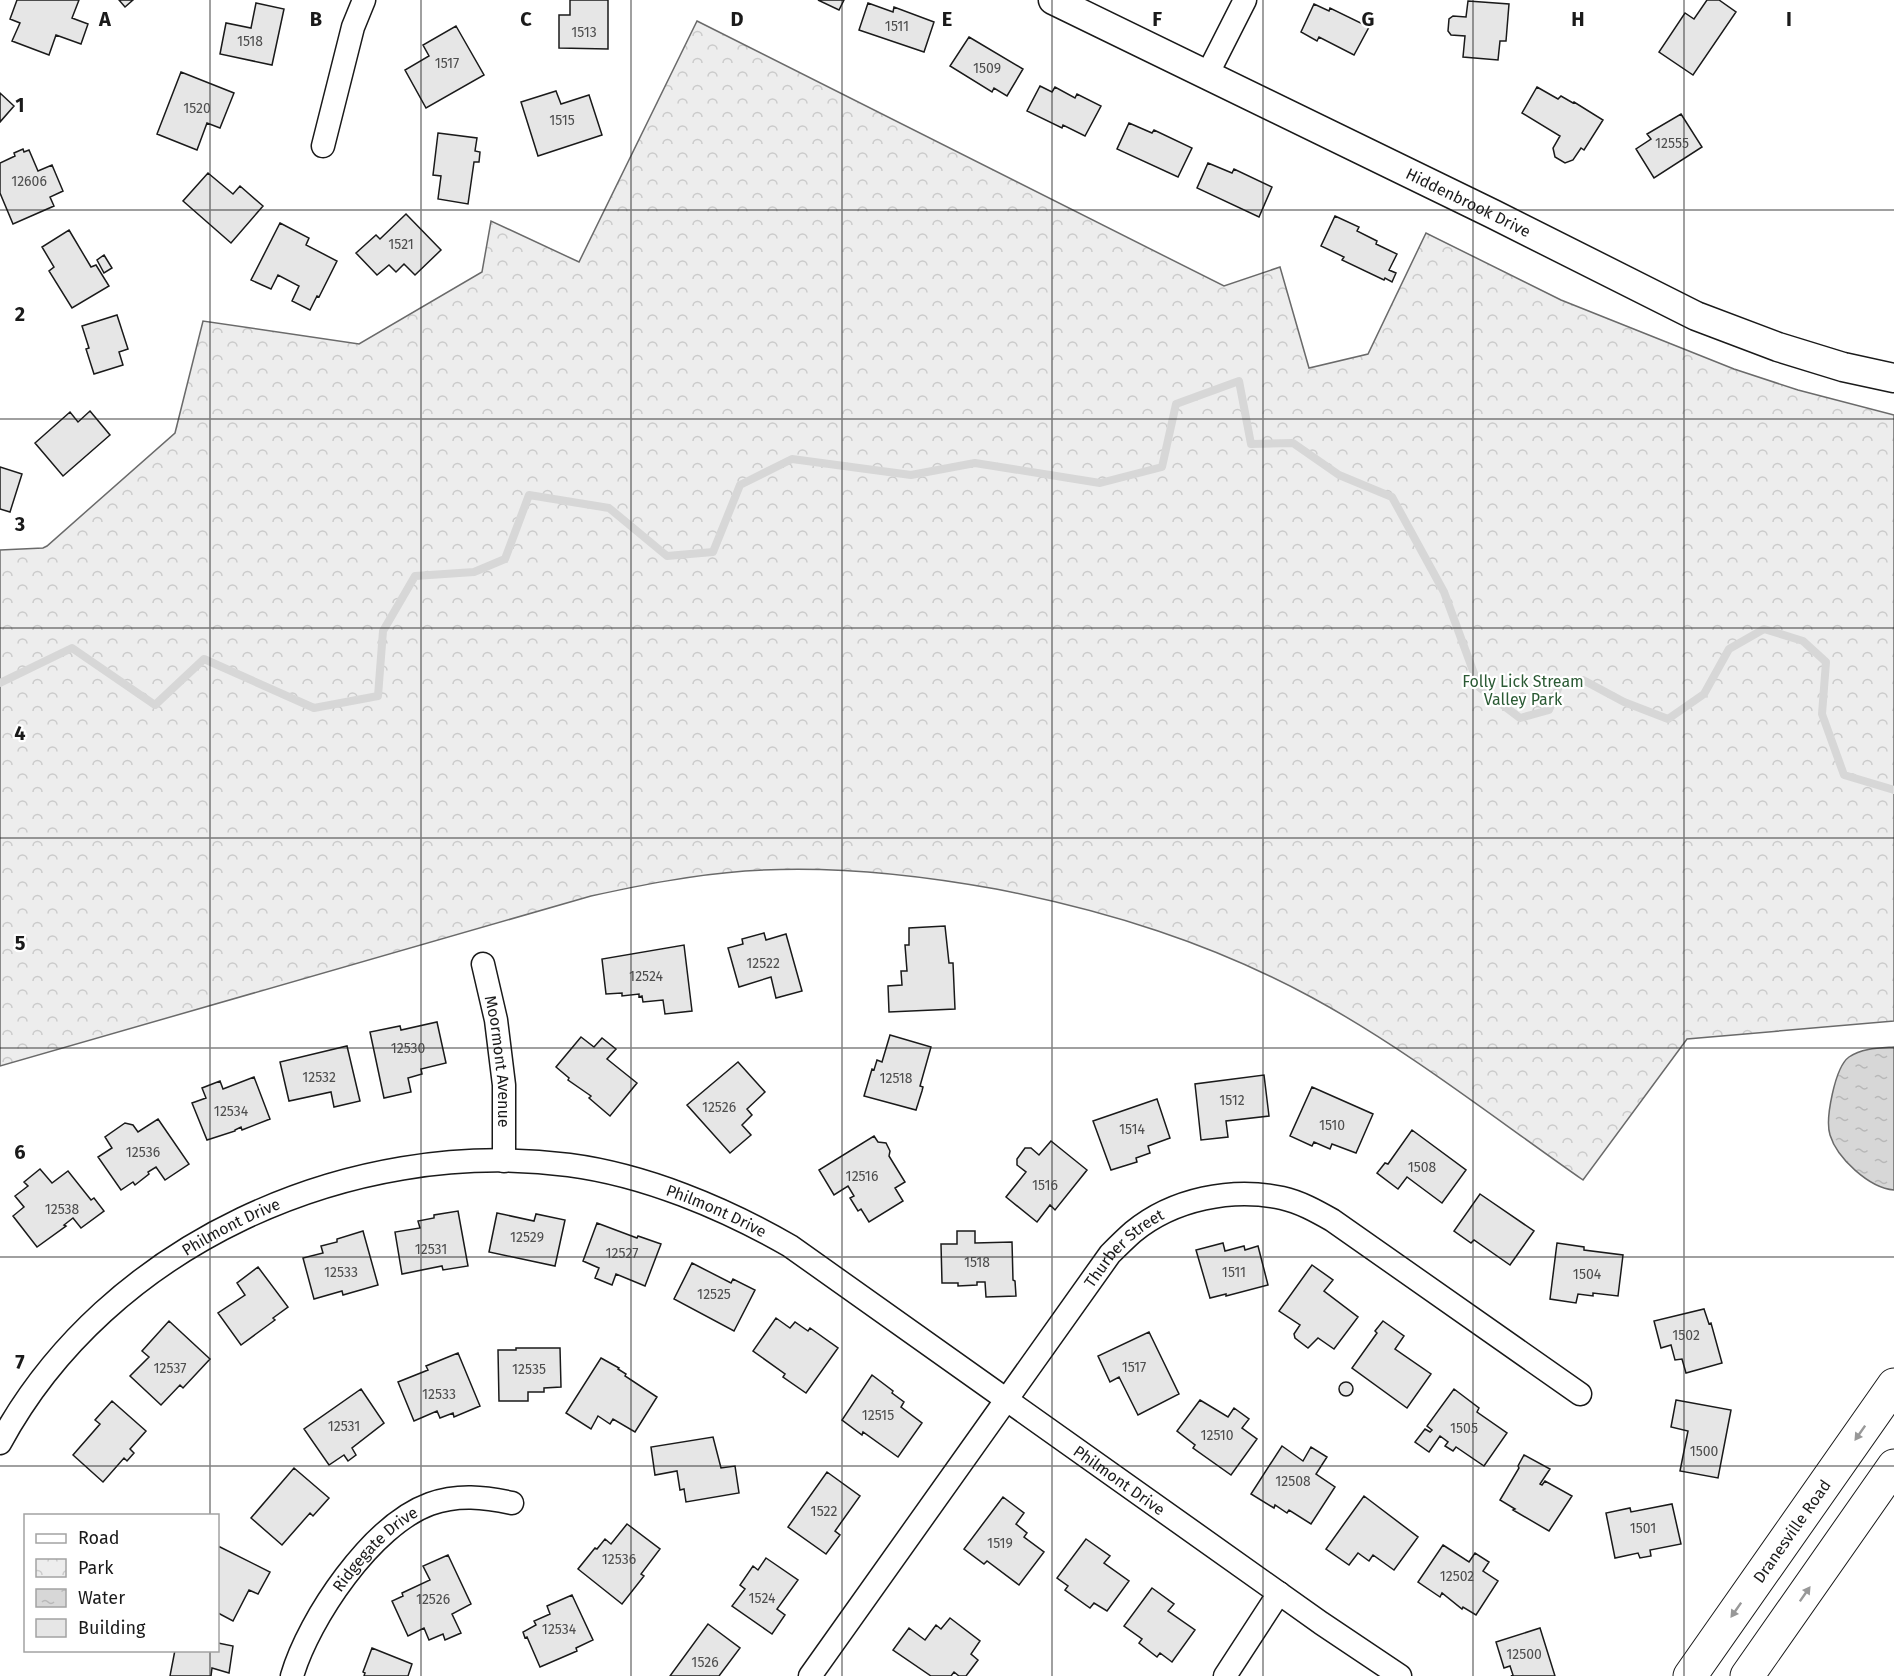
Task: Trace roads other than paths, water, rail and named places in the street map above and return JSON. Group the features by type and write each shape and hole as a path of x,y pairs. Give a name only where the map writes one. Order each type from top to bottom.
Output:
{"main road":[{"name":"Dranesville Road","path":"1690,1676 1894,1385"},
{"path":"1747,1676 1894,1466"}],"street":[{"path":"323,146 353,27 364,0"},
{"name":"Hiddenbrook Drive","path":"1053,0 1696,316 1778,347 1844,367 1894,378"},
{"path":"1207,75 1245,0"},
{"name":"Moormont Avenue","path":"483,964 496,1020 504,1085 504,1161"},
{"name":"Philmont Drive","path":"0,1443 13,1420 67,1348 136,1285 185,1250 240,1220 298,1195 351,1179 405,1167 504,1161 569,1165 672,1191 749,1222 790,1246 1279,1593 1400,1676"},
{"name":"Thurber Street","path":"810,1676 1110,1254 1134,1231 1163,1213 1184,1205 1217,1196 1250,1193 1282,1198 1303,1205 1332,1220 1580,1394"},
{"name":"Ridgegate Drive","path":"292,1676 314,1622 340,1583 373,1545 403,1518 430,1504 458,1497 484,1497 512,1503"},
{"path":"1225,1676 1279,1593"}],"water":[{"path":"1894,1047 1894,1190 1874,1184 1847,1162 1839,1153 1830,1135 1829,1117 1832,1094 1839,1071 1849,1057 1871,1049"}],"waterway":[{"path":"0,683 72,648 155,705 204,659 314,708 378,696 383,631 415,576 474,572 505,559 529,495 609,508 667,556 713,552 740,485 792,459 911,475 975,463 1100,483 1162,467 1176,404 1239,381 1251,444 1293,443 1339,475 1392,497 1444,592 1479,687 1520,718 1549,710 1561,682 1583,680 1624,702 1668,719 1704,694 1729,649 1764,629 1803,641 1826,662 1822,714 1844,775 1894,790"}],"park label":[{"name":"Folly Lick Stream Valley Park","path":"1523,690"}]}
